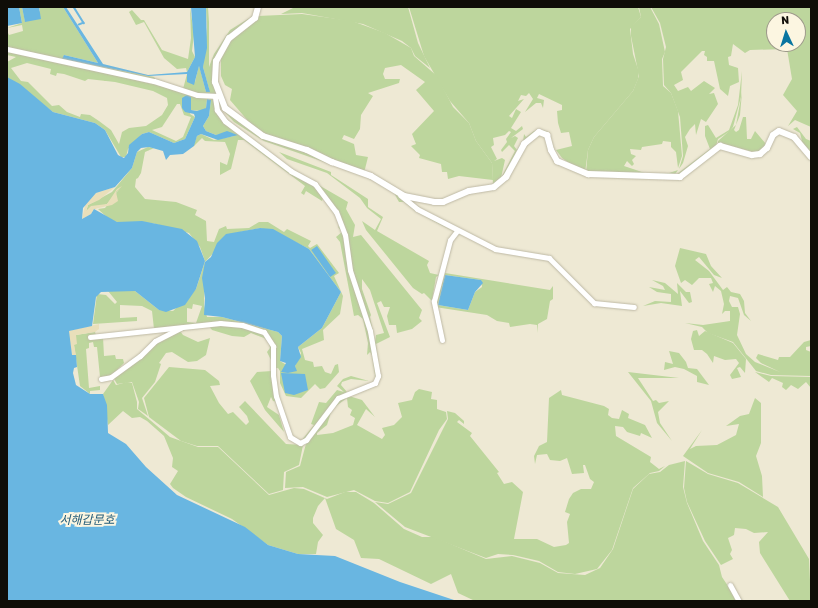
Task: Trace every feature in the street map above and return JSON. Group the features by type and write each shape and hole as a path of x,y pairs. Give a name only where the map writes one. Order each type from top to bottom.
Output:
{"street":[{"path":"90,337 232,323 252,327 268,335 273,346 273,375 276,396 294,442 300,443 306,440 338,398 371,386 377,380 367,321 350,270 345,235 336,212 314,184 291,171 225,121 217,110 214,77 216,60 229,38 255,18 258,7"},
{"path":"7,49 217,97 228,113 263,136 307,150 332,162 371,176 400,194 417,209 457,231 495,249 550,258 594,303 634,307"},
{"path":"400,194 434,202 450,200 469,191 494,187 506,177 524,144 539,132 547,135 551,150 557,161 588,174 680,177 720,146 752,155 760,154 767,148 773,135 779,131 794,137 811,157"},
{"path":"442,340 434,301 450,240 457,231"},
{"path":"101,379 111,377 140,356 155,341 182,327"},
{"path":"730,584 739,601"}],"green space":[{"path":"19,7 22,7 25,21 40,11 39,7 63,7 98,63 64,55 63,59 154,77 156,80 183,89 187,74 195,82 199,65 206,92 209,89 203,67 207,28 206,7 208,7 209,22 209,67 214,54 230,30 256,14 219,50 217,95 210,96 7,48 7,31 9,35 23,31 22,25 7,28 22,23"},
{"path":"190,7 194,34 192,51 195,57 187,72 186,68 177,69 164,58 144,22 136,25 129,12 132,10 141,20 144,20 162,50 188,59 191,38"},
{"path":"295,7 408,7 418,43 430,68 415,56 411,48 402,41 363,24 302,13 281,14"},
{"path":"409,7 638,7 641,17 630,29 633,54 639,72 638,79 633,91 594,137 588,150 585,173 562,158 556,150 572,146 569,132 561,133 558,123 557,111 562,110 562,105 539,94 537,98 544,100 543,108 541,103 536,103 525,112 533,99 529,93 526,96 521,95 518,101 524,99 509,116 512,118 516,109 521,112 511,128 516,131 522,126 523,129 511,138 515,136 518,138 514,146 517,150 523,142 524,134 526,137 534,131 540,130 535,132 523,144 505,177 497,184 493,184 492,163 476,141 469,123 450,101 424,56","holes":["509,131 511,132 506,139 507,142 501,150 502,152 509,145 515,151 501,178 505,160 502,158 494,161 497,159 491,147 494,145 493,138 505,135"]},
{"path":"639,7 650,7 659,24 665,52 662,59 663,86 671,93 678,111 682,156 678,168 676,152 671,147 671,142 663,141 662,144 642,147 641,150 630,149 631,154 636,156 632,160 634,164 632,166 627,161 624,166 645,173 669,173 678,170 673,177 586,173 588,150 594,137 633,91 639,76 631,36 631,27 641,17"},
{"path":"651,7 811,7 811,127 795,120 788,126 797,111 783,95 792,79 788,52 806,52 806,12 766,12 766,50 750,50 745,53 733,44 731,56 728,57 729,65 738,68 739,82 730,86 728,96 720,89 714,61 707,61 707,57 704,55 705,51 702,51 681,72 683,80 674,85 678,91 688,87 691,91 704,81 715,88 709,94 714,93 718,104 706,122 701,119 696,135 695,124 685,137 688,146 683,163 679,169 683,156 680,117 671,93 664,85 663,59 666,47 660,23"},
{"path":"302,14 352,21 385,33 411,48 414,56 437,76 453,107 469,123 476,141 492,163 493,180 459,176 448,179 447,172 442,172 441,164 419,158 420,155 411,146 416,144 412,134 434,111 416,90 425,82 401,65 385,68 383,74 385,79 400,79 399,83 368,93 373,96 361,115 360,129 354,139 344,135 342,139 354,144 356,155 368,157 364,173 293,144 264,135 234,116 222,103 216,82 216,72 223,103 235,116 255,129 230,100 232,89 225,85 221,76 221,54 232,35 258,16"},
{"path":"7,50 212,98 221,118 314,185 323,198 322,201 306,191 304,195 301,193 305,186 244,140 238,140 231,169 220,175 220,162 227,165 230,154 225,142 205,141 202,138 194,146 197,136 201,134 214,140 234,136 233,133 216,135 206,131 203,126 209,116 211,100 207,99 206,108 202,111 191,110 190,114 195,117 185,139 174,143 149,132 142,134 128,149 126,157 121,157 105,130 95,123 53,112 7,77 7,62 16,57 7,55","holes":["27,63 51,69 50,74 56,76 57,73 64,74 85,81 88,79 115,82 153,91 167,98 168,105 162,115 146,126 129,128 122,132 119,144 111,130 90,115 81,114 80,117 67,112 59,105 52,106 28,82 21,81 11,68","177,104 180,104 184,115 191,117 183,137 176,141 152,130 162,127"]},
{"path":"220,55 216,72 216,64"},
{"path":"742,71 741,97 733,127 730,131 718,139 716,146 682,174 677,174 710,149 705,136 705,126 708,125 716,138 729,130 738,105"},
{"path":"742,92 740,115 736,125"},
{"path":"217,98 228,113 254,132 379,181 417,210 454,232 417,212 404,202 399,202 394,193 370,178 264,141 234,122 222,109"},
{"path":"743,117 746,117 747,139 751,139 755,131 766,144 772,132 780,128 802,141 800,133 793,129 797,127 806,139 811,141 811,155 780,130 765,148 757,153 727,145 718,146 718,141 736,125 734,130 736,132 739,130"},
{"path":"541,130 548,132 557,158 572,167 557,159 548,133"},
{"path":"148,147 154,148 145,152 141,173 136,179 135,187 145,199 176,202 197,210 195,215 206,221 207,241 214,242 219,229 226,226 227,229 249,228 259,222 268,222 284,232 287,229 311,241 308,246 310,248 317,244 339,273 334,276 343,296 340,314 323,330 324,340 302,349 305,360 313,362 314,367 322,366 325,372 331,374 335,365 338,364 339,372 325,388 320,389 315,384 301,398 286,396 280,383 280,371 278,368 274,368 275,345 268,333 259,329 233,322 154,329 152,311 142,306 120,305 120,318 137,317 137,321 93,324 97,294 106,295 115,304 117,302 108,291 135,291 159,310 173,311 196,289 205,261 200,247 189,233 152,223 117,222 110,220 98,209 105,208 121,187 107,204 86,212 88,205 112,192 132,168 137,152","holes":["260,228 282,235 309,249 341,292 322,328 298,347 301,353 295,366 296,371 280,361 282,336 278,332 222,317 207,317 204,305 205,262 231,234","193,304 202,306 196,323 187,322 187,308 192,309"]},
{"path":"279,152 331,172 331,175 368,199 368,207 383,217 377,231 429,261 427,265 430,273 439,275 436,277 432,301 424,293 422,294 413,288 366,230 362,221 375,230 381,219 367,208 360,198 327,173 287,159"},
{"path":"291,169 348,202 346,209 355,225 353,237 361,235 422,310 419,318 422,321 412,329 397,333 396,325 389,325 387,316 390,307 384,307 381,301 377,303 390,337 376,344 379,377 353,278 343,227 320,189","holes":["362,279 370,290 384,333 376,335 375,342 370,317 371,315 362,289"]},
{"path":"340,225 344,236 346,259 369,333 376,370 376,381 372,355 370,352 367,355 368,343 363,319 358,315 354,316 340,242 336,237 342,232 338,227"},
{"path":"680,248 706,254 711,266 722,278 714,275 699,257 695,260 709,271 723,290 727,287 731,292 740,294 744,301 745,313 751,321 744,315 738,298 730,296 729,301 732,307 738,307 740,314 737,335 746,354 755,362 780,372 761,363 756,358 758,354 778,360 779,357 790,357 804,342 811,340 811,346 806,347 806,350 811,352 811,376 771,375 756,371 733,342 708,333 702,327 685,323 703,325 730,321 730,311 725,311 722,314 724,304 721,291 715,286 713,292 709,284 713,283 711,278 699,278 692,285 685,280 681,283 675,266"},
{"path":"445,273 550,290 553,286 553,299 550,301 547,319 538,324 537,333 537,325 530,324 510,327 509,323 497,321 487,315 435,307","holes":["445,275 481,280 482,287 475,292 468,310 438,305"]},
{"path":"652,280 665,283 678,294 677,283 686,292 690,292 692,302 689,303 680,291 682,306 661,303 643,306 655,301 671,302 671,294 657,292 649,287 665,290 663,286"},
{"path":"233,324 264,333 271,343 272,362 267,352 270,348 269,342 264,338 251,333 244,337 232,336 212,330 208,325"},
{"path":"208,326 180,331 183,335 198,342 210,338 206,355 197,361 188,362 172,352 166,353 159,363 161,364 155,382 142,398 148,416 138,409 139,402 132,382 117,384 113,377 154,344 182,328"},
{"path":"697,330 699,336 705,331 733,343 746,359 745,373 740,367 737,368 741,377 732,379 730,375 739,363 736,359 725,360 714,356 713,363 707,354 702,350 694,350 691,339 693,331"},
{"path":"95,332 96,335 103,337 104,356 115,355 116,359 123,359 124,363 111,376 100,377 97,347 94,347 93,342 89,343 89,348 86,349 89,388 100,386 100,390 90,391 90,394 80,386 74,345 76,335"},
{"path":"669,351 679,353 686,362 688,368 697,369 709,385 697,382 697,376 684,369 675,367 664,370 665,362 673,364"},
{"path":"169,367 205,370 219,381 220,385 210,386 219,403 228,414 233,412 246,425 249,422 247,416 239,407 245,401 286,444 303,445 299,465 284,472 283,490 269,494 218,446 197,446 181,441 149,417 144,398"},
{"path":"272,371 277,402 273,401 271,397 267,407 279,415 284,432 265,410 250,381 257,372"},
{"path":"628,372 679,378 638,378 653,401 656,400 659,403 669,401 658,412 660,423 672,441 657,423 651,401"},
{"path":"755,372 771,376 811,377 811,388 806,382 798,389 791,385 786,390 782,387 783,383 772,378 769,382"},
{"path":"351,376 369,381 351,379 342,382 341,385 347,392 337,398 306,438 301,441 314,425 311,424 319,402 326,403 337,390 344,392 337,386 343,379"},
{"path":"113,380 116,385 127,382 132,383 137,402 137,409 170,437 198,447 218,447 269,495 294,488 304,489 325,498 318,506 313,518 313,523 323,535 318,542 316,554 298,554 268,545 232,519 186,497 173,488 170,484 178,471 172,467 173,458 164,436 147,421 140,417 132,418 123,411 108,425 103,394"},
{"path":"419,389 432,392 431,399 437,400 437,409 446,412 447,419 439,430 410,492 388,503 375,501 354,490 327,497 303,487 285,488 286,472 300,466 307,440 332,409 341,398 349,396 362,400 375,417 366,409 357,425 382,439 385,435 382,428 394,425 402,417 398,403 412,400 415,392","holes":["347,398 348,407 352,410 350,415 355,418 353,425 333,433 317,435 317,433 327,425 332,409"]},
{"path":"561,390 562,395 604,406 609,409 608,415 612,418 619,419 622,410 629,414 628,418 645,425 652,438 641,433 640,436 627,432 623,427 615,426 616,436 651,457 650,462 659,469 665,466 659,471 650,473 633,488 612,550 597,569 575,574 558,572 539,561 513,555 498,554 486,558 405,527 375,502 388,504 411,493 448,419 447,411 455,413 464,421 464,424 459,420 457,422 472,433 470,436 499,472 497,473 504,484 512,482 523,492 514,539 537,539 554,547 566,545 569,543 567,522 570,514 565,512 569,499 573,493 581,489 591,489 594,482 590,479 585,465 583,465 584,473 572,474 567,458 560,461 550,460 547,454 537,455 535,464 534,456 539,446 547,442 549,398"},
{"path":"755,398 761,403 761,443 756,456 762,476 763,497 739,482 708,473 683,456 702,430 690,449 696,446 717,445 736,435 739,424 726,426 740,416 749,414"},
{"path":"685,461 683,487 687,503 703,541 719,565 722,577 738,601 475,601 458,593 451,574 431,584 379,559 361,558 354,540 336,529 325,498 327,499 345,492 356,492 374,503 404,529 422,537 434,537 486,559 512,556 540,563 558,573 585,575 600,568 613,549 633,489 649,474 660,472 669,465"},
{"path":"686,461 708,474 738,483 778,507 809,559 811,601 790,601 760,553 759,542 768,532 754,533 746,529 735,528 734,535 728,538 732,550 730,554 733,559 721,565 705,541 687,502 684,488"}],"sand":[{"path":"122,186 116,192 118,201 112,205 94,209 91,214 82,219 86,201 96,193 115,187 99,200 88,205 86,211 91,206 107,204 117,189"},
{"path":"99,324 99,329 95,332 76,335 77,344 74,345 76,355 72,356 68,331"}],"water":[{"path":"19,7 22,23 7,26 7,8"},
{"path":"22,7 39,7 41,19 25,22"},
{"path":"63,7 66,7 103,64 148,75 187,72 195,57 191,7 206,7 207,48 203,67 210,92 206,92 199,66 194,85 187,82 187,74 148,76 62,59 64,55 98,63"},
{"name":"서해갑문호","path":"7,77 20,84 53,112 95,123 105,130 118,155 124,158 128,153 129,145 142,134 149,132 174,143 185,139 195,117 194,114 185,112 182,108 182,98 187,95 191,97 191,110 197,111 206,108 207,99 211,100 209,116 203,126 206,131 216,135 227,131 238,135 218,140 201,134 197,136 194,146 183,154 170,155 166,160 163,151 149,147 141,148 137,152 132,168 115,187 96,193 83,208 82,219 91,214 94,209 117,222 142,221 182,229 197,241 205,261 196,289 185,305 166,312 159,310 135,291 101,292 96,297 92,326 69,331 72,355 76,355 77,367 74,368 73,373 76,385 90,394 103,394 107,405 108,433 126,444 146,467 177,495 245,527 268,545 298,554 335,556 400,582 457,601 7,601"},
{"path":"260,228 273,229 309,249 341,292 322,328 298,347 301,357 295,366 297,371 288,373 281,372 286,363 280,361 282,336 278,332 222,317 204,315 205,298 202,278 205,262 211,257 217,243 226,234"},
{"path":"317,246 336,273 330,277 311,250"},
{"path":"445,275 481,280 483,283 475,292 468,310 438,305"},
{"path":"281,373 305,374 308,390 294,395 285,393"}],"waterway":[{"path":"74,7 84,23 79,25"}]}
